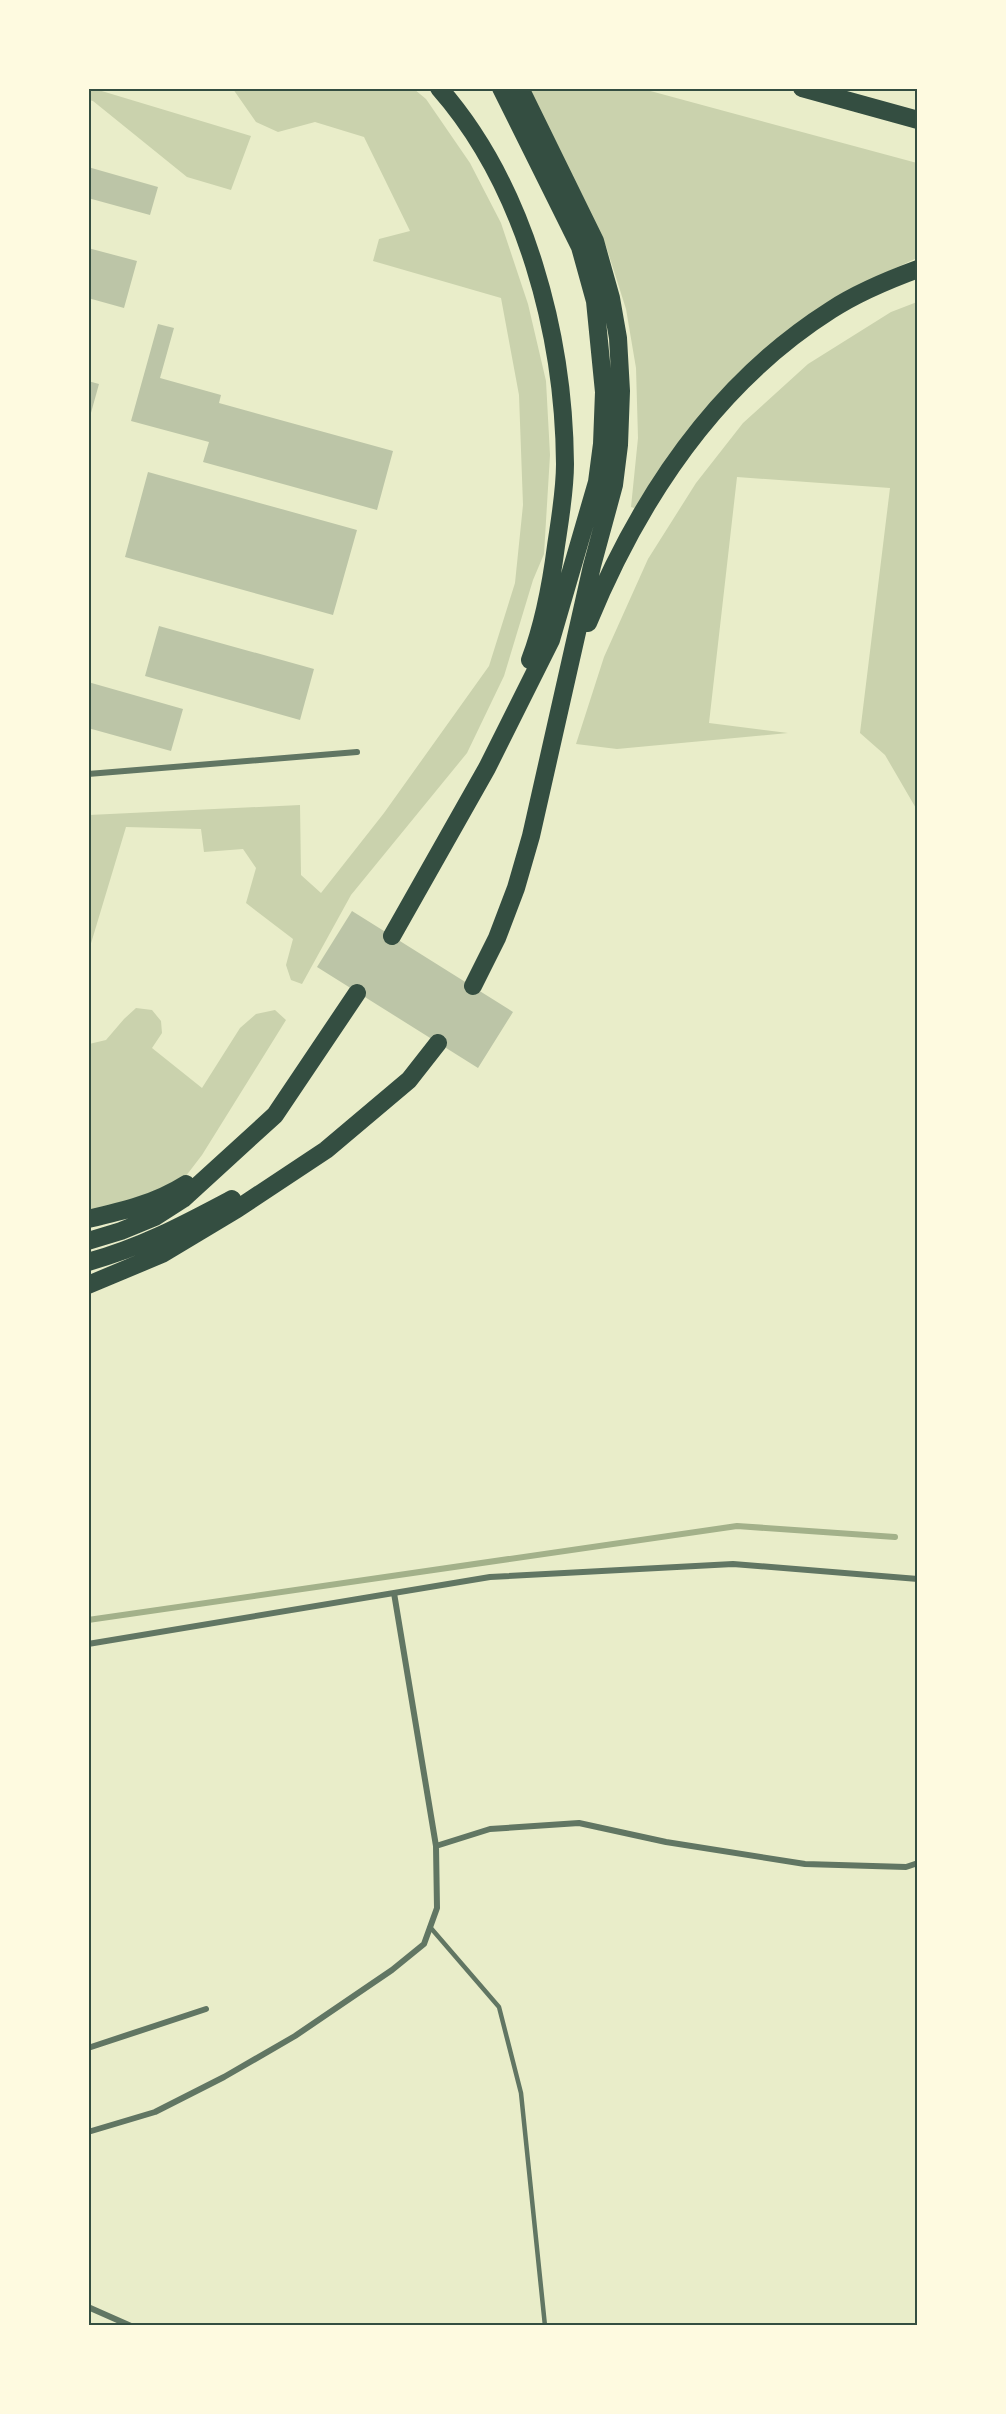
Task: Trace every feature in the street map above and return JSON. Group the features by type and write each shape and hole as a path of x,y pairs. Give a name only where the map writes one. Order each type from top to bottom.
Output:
{"highway":[{"path":"440,88 472,130 490,161 525,239 546,308 556,354 562,409 565,466 550,592 538,639 487,768"},
{"path":"392,936 487,768 551,640 597,482 602,444 604,392 595,301 580,247 501,88"},
{"path":"473,986 497,938 516,888 531,836 592,566 614,485 619,446 621,391 618,338 611,298 595,241 520,88"},
{"path":"802,88 918,120"},
{"path":"542,783 587,625 603,586 624,541 681,451 743,382 780,348 831,309 885,282 918,269"},
{"path":"88,1241 155,1217 183,1199 275,1116 357,993"},
{"path":"88,1285 162,1254 237,1209 326,1150 409,1080 438,1043"},
{"path":"88,1219 129,1210 172,1193 201,1175 275,1116"},
{"path":"88,1262 128,1251 164,1235 326,1150"}],"street":[{"path":"88,774 357,752"},
{"path":"88,1644 490,1577 733,1564 918,1579"},
{"path":"88,2132 155,2112 224,2077 295,2036 392,1970 424,1944 437,1908 436,1846 394,1593"},
{"path":"436,1846 490,1829 579,1823 666,1842 805,1864 906,1867 918,1863"},
{"path":"88,2048 206,2009"},
{"path":"88,2307 131,2325"}],"lane":[{"path":"430,1927 499,2007 521,2093 544,2325"}],"green space":[{"path":"88,89 95,89 251,136 231,190 187,177 89,100"},
{"path":"233,89 414,89 426,99 470,163 501,223 528,304 546,381 550,455 544,554 533,580 504,676 467,753 351,895 302,984 291,980 286,965 293,939 246,903 256,868 243,849 204,852 201,829 126,827 89,950 89,815 300,805 301,875 321,893 384,813 489,666 515,583 523,505 519,395 501,298 373,261 379,239 410,231 364,137 315,122 278,132 256,122"},
{"path":"525,89 643,89 917,163 917,258 844,292 780,338 647,512 631,507 638,438 636,368 626,309 606,246"},
{"path":"917,302 917,810 885,755 860,733 890,488 737,477 709,723 788,733 617,749 576,744 604,657 648,559 696,483 743,423 808,364 891,312"},
{"path":"136,1008 152,1010 161,1021 162,1033 152,1048 202,1088 240,1028 256,1014 275,1010 286,1020 202,1155 179,1185 89,1225 89,1044 106,1040"}],"building":[{"path":"88,167 158,187 150,215 88,198"},
{"path":"88,248 137,261 124,308 88,298"},
{"path":"158,324 174,328 160,378 221,395 219,403 393,451 377,510 203,462 209,442 131,421"},
{"path":"88,381 99,384 89,420 88,420"},
{"path":"148,472 357,530 333,615 125,557"},
{"path":"159,626 314,669 300,720 145,676"},
{"path":"88,682 183,709 171,751 88,728"},
{"path":"352,911 513,1012 478,1068 317,967"}],"waterway":[{"path":"88,1620 737,1526 895,1537"}]}
